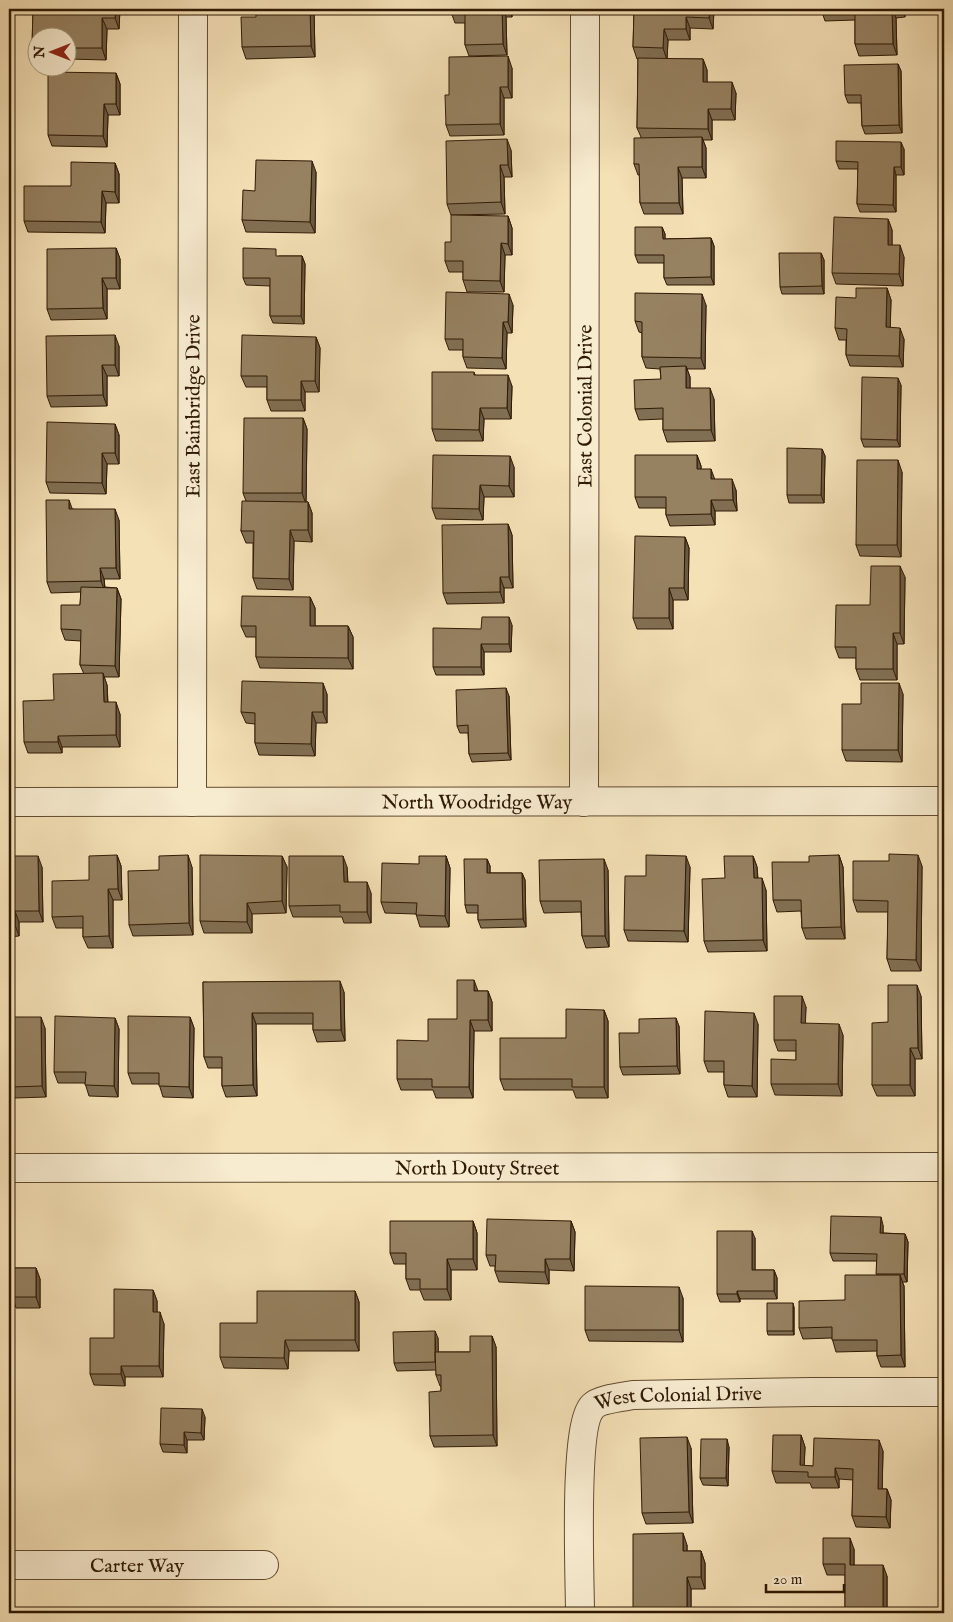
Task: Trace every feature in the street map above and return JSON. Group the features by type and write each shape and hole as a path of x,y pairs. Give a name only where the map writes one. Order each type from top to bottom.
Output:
{"street":[{"name":"East Bainbridge Drive","path":"192,802 193,9"},
{"name":"East Colonial Drive","path":"584,802 585,9"},
{"name":"North Woodridge Way","path":"9,802 944,801"},
{"name":"North Douty Street","path":"9,1168 944,1167"},
{"name":"West Colonial Drive","path":"580,1613 580,1468 582,1435 586,1420 593,1406 606,1400 633,1395 944,1392"},
{"name":"Carter Way","path":"9,1565 264,1565"}],"building":[{"path":"33,9 116,9 115,18 102,18 102,48 78,48 78,28 32,28"},
{"path":"256,9 310,9 311,46 242,47 241,17 256,17"},
{"path":"451,9 502,9 503,44 465,45 465,12 451,12"},
{"path":"634,9 710,9 709,18 686,17 686,29 664,29 663,48 633,47"},
{"path":"821,9 855,9 821,10"},
{"path":"855,9 892,9 893,44 855,44"},
{"path":"508,56 508,87 500,87 500,124 446,125 445,95 449,95 449,57"},
{"path":"638,58 703,59 703,82 732,82 731,109 708,109 708,129 637,128"},
{"path":"898,64 899,125 862,126 861,95 845,95 844,65"},
{"path":"78,72 116,73 116,104 104,104 103,136 48,135 48,78 78,78"},
{"path":"702,137 702,167 678,167 679,203 640,203 639,164 634,164 634,138"},
{"path":"507,139 508,165 500,165 501,202 447,204 446,141"},
{"path":"836,141 901,142 901,167 894,167 893,205 857,204 858,162 836,161"},
{"path":"256,160 312,161 310,222 242,220 243,190 255,191"},
{"path":"71,162 115,163 115,192 102,191 101,222 24,221 24,186 71,186"},
{"path":"451,215 508,216 508,244 501,243 500,281 463,280 463,261 445,261 445,242 451,242"},
{"path":"834,217 888,219 888,245 900,245 899,274 832,273"},
{"path":"635,227 662,227 663,239 711,238 711,277 664,278 664,255 635,255"},
{"path":"116,248 116,278 102,278 103,308 47,309 47,249"},
{"path":"243,248 276,249 276,256 302,256 301,316 270,316 270,278 243,278"},
{"path":"779,253 821,253 822,286 780,287"},
{"path":"856,288 887,288 886,327 900,328 899,356 846,355 847,329 835,328 836,297 856,298"},
{"path":"446,292 509,294 508,322 503,322 502,358 463,357 463,339 445,339"},
{"path":"635,293 702,294 701,358 642,357 642,322 635,321"},
{"path":"115,335 115,365 102,365 103,395 47,396 46,336"},
{"path":"242,335 316,337 315,381 301,381 301,400 267,400 267,376 241,376"},
{"path":"686,366 686,388 710,388 711,430 663,430 663,408 635,409 634,380 661,379 660,367"},
{"path":"432,372 474,372 474,375 508,375 507,408 480,408 479,430 432,429"},
{"path":"862,377 898,378 897,440 861,439"},
{"path":"244,418 303,418 302,493 243,493"},
{"path":"47,422 115,424 115,453 102,453 102,483 46,482"},
{"path":"787,448 822,449 821,495 787,495"},
{"path":"433,455 510,456 509,486 480,485 479,509 432,508"},
{"path":"635,455 697,455 697,469 711,469 711,479 732,479 733,500 711,500 711,514 666,515 666,497 635,497"},
{"path":"857,460 898,460 897,545 856,545"},
{"path":"46,500 69,500 69,509 115,509 116,568 100,568 101,581 47,582"},
{"path":"242,501 308,502 308,530 290,530 289,579 253,578 254,531 241,531"},
{"path":"508,524 509,577 500,577 500,592 443,593 442,525"},
{"path":"635,536 685,537 684,588 669,588 669,618 633,618"},
{"path":"871,566 900,566 900,633 893,633 893,669 856,669 856,647 835,647 836,605 870,605"},
{"path":"81,587 117,588 115,666 80,665 81,630 61,629 61,605 80,605"},
{"path":"242,596 310,597 310,626 348,626 348,658 256,657 256,626 241,626"},
{"path":"482,617 509,617 509,644 481,644 481,667 433,667 433,628 481,629"},
{"path":"103,673 104,702 116,702 116,735 58,736 58,742 24,742 23,701 54,700 53,674"},
{"path":"242,681 323,683 323,712 312,712 311,744 255,743 255,713 241,712"},
{"path":"861,683 899,683 898,750 842,750 842,704 861,704"},
{"path":"506,688 508,753 469,754 468,725 457,726 456,690"},
{"path":"889,854 918,855 916,960 887,959 888,901 853,900 853,861 889,861"},
{"path":"117,855 118,889 108,889 109,936 83,937 83,916 52,917 52,881 89,880 89,856"},
{"path":"188,855 189,923 129,925 128,871 159,870 159,856"},
{"path":"200,855 282,856 282,901 247,903 247,922 200,921"},
{"path":"646,855 686,856 684,931 624,930 625,876 646,876"},
{"path":"839,855 841,927 802,928 801,900 773,900 772,862 809,862 809,856"},
{"path":"10,856 38,856 39,911 15,911 15,925 9,925"},
{"path":"289,856 343,856 344,882 367,882 367,912 340,912 340,905 289,906"},
{"path":"419,856 446,856 445,916 416,915 417,903 381,902 382,863 419,864"},
{"path":"724,856 753,856 754,878 762,878 763,940 704,941 702,879 725,878"},
{"path":"464,859 487,859 487,873 522,873 523,919 478,920 478,905 465,905"},
{"path":"604,859 605,936 582,936 581,901 540,901 539,860"},
{"path":"457,980 474,980 474,991 488,991 488,1020 470,1020 469,1087 432,1087 432,1079 397,1079 397,1040 428,1041 428,1019 457,1019"},
{"path":"340,981 341,1030 313,1030 313,1013 252,1013 253,1085 222,1086 222,1057 204,1057 203,982"},
{"path":"888,985 917,985 918,1048 910,1048 910,1085 872,1085 872,1023 888,1022"},
{"path":"774,996 802,996 801,1023 839,1024 838,1084 771,1084 771,1059 796,1060 796,1040 774,1040"},
{"path":"566,1009 604,1010 604,1087 572,1087 572,1079 500,1079 500,1038 566,1038"},
{"path":"705,1011 754,1013 752,1086 724,1085 724,1061 704,1061"},
{"path":"55,1016 115,1018 114,1086 85,1085 86,1072 54,1072"},
{"path":"128,1016 190,1017 189,1087 159,1086 159,1073 128,1073"},
{"path":"9,1017 41,1017 42,1086 11,1087 11,1074 9,1074"},
{"path":"676,1018 677,1066 620,1067 619,1033 639,1033 639,1019"},
{"path":"831,1216 881,1217 880,1233 905,1234 904,1274 876,1274 877,1254 830,1253"},
{"path":"487,1219 571,1221 570,1259 545,1259 545,1272 495,1271 496,1255 486,1255"},
{"path":"390,1221 473,1221 473,1259 447,1259 447,1289 420,1289 420,1279 406,1279 406,1253 390,1253"},
{"path":"717,1231 752,1231 752,1270 774,1270 774,1291 737,1291 737,1294 717,1294"},
{"path":"9,1268 36,1268 36,1297 12,1297 12,1284 9,1284"},
{"path":"845,1275 900,1275 901,1355 877,1356 877,1340 832,1340 832,1327 799,1328 799,1301 845,1300"},
{"path":"585,1286 679,1287 679,1330 585,1330"},
{"path":"114,1289 153,1290 153,1312 160,1312 159,1366 121,1366 121,1374 90,1374 90,1338 114,1338"},
{"path":"257,1291 355,1291 355,1340 285,1340 284,1358 220,1357 220,1323 257,1323"},
{"path":"767,1303 793,1303 793,1331 767,1331"},
{"path":"435,1331 435,1362 394,1363 393,1332"},
{"path":"470,1336 492,1336 493,1435 430,1436 429,1392 441,1391 441,1375 436,1375 435,1352 470,1352"},
{"path":"161,1408 202,1409 201,1433 184,1432 184,1445 160,1444"},
{"path":"773,1435 801,1435 800,1465 813,1466 814,1438 879,1440 878,1489 887,1489 886,1517 852,1516 853,1469 835,1468 835,1477 808,1477 808,1472 772,1471"},
{"path":"687,1437 689,1512 642,1513 640,1438"},
{"path":"701,1439 727,1439 726,1478 700,1478"},
{"path":"683,1533 683,1551 701,1551 701,1577 687,1577 687,1613 633,1613 633,1534"},
{"path":"823,1538 850,1538 850,1565 883,1565 883,1613 839,1613 839,1609 845,1609 845,1564 823,1564"}]}
